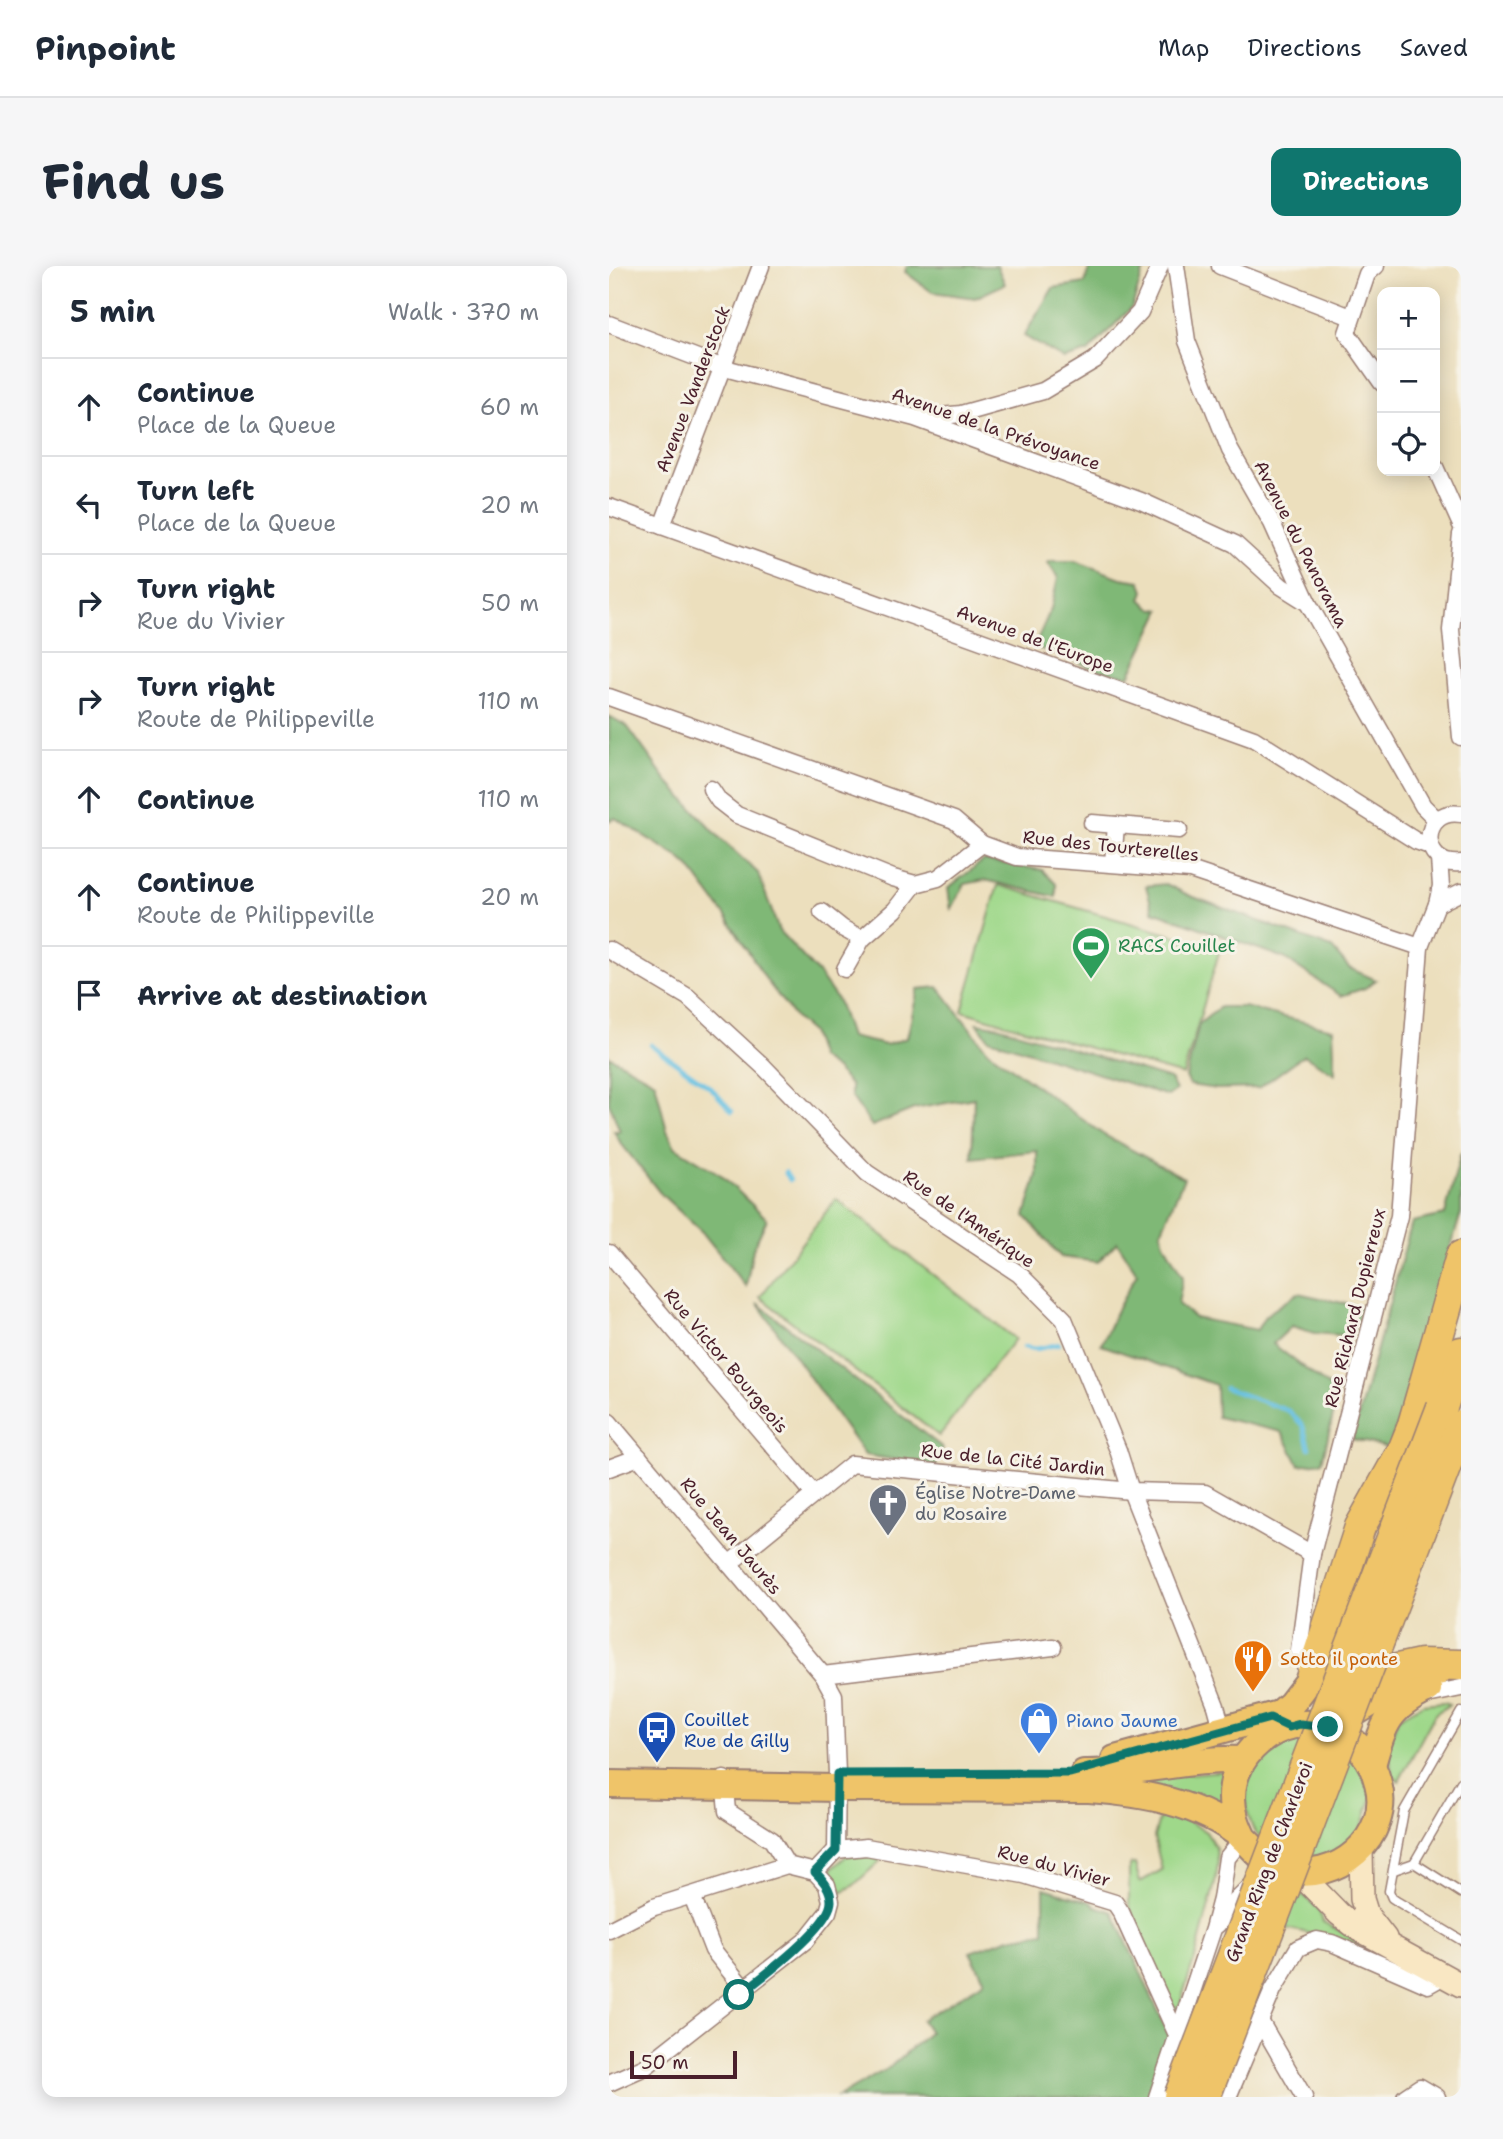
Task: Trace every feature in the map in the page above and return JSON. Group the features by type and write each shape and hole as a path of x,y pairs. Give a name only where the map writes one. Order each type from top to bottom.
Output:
{"highway":[{"path":"1304,1725 1326,1701 1320,1668 1360,1527 1393,1469 1412,1428 1461,1256"},
{"name":"Grand Ring de Charleroi","path":"1205,2097 1452,1417 1461,1352"},
{"name":"Grand Ring de Charleroi","path":"1170,2094 1452,1417"},
{"path":"1320,1668 1363,1547 1383,1506 1394,1489 1420,1464 1461,1440"},
{"path":"1320,1668 1337,1670 1351,1676 1387,1672 1421,1664 1461,1665"}],"main road":[{"path":"1243,1839 1233,1815 1231,1796 1242,1760 1257,1742 1277,1730 1350,1714 1404,1682 1461,1665"},
{"path":"1304,1725 1286,1710 1320,1668"},
{"path":"1373,1765 1382,1729 1406,1699 1461,1676"},
{"path":"609,1784 837,1781 1129,1792 1170,1801 1206,1815 1243,1839 1255,1853 1270,1864 1299,1873 1322,1871 1343,1863 1361,1849 1373,1831 1380,1809 1380,1786 1373,1765 1362,1749 1348,1737 1304,1725 1219,1732 1070,1773"},
{"path":"837,1781 1114,1773 1219,1759 1242,1760"},
{"path":"609,1776 724,1781"},
{"path":"1361,1849 1362,1899 1367,1915 1391,1945"},
{"path":"1299,1873 1339,1914 1357,1928 1453,1980"}],"street":[{"name":"Avenue Vanderstock","path":"662,526 761,266"},
{"path":"915,418 961,414 1043,391 1095,360 1140,312 1160,266"},
{"name":"Avenue du Panorama","path":"1176,266 1187,341 1230,450 1272,523 1308,603 1423,806 1437,820"},
{"path":"1220,266 1351,317"},
{"path":"1376,266 1367,274 1347,333 1377,376"},
{"name":"Avenue de la Prévoyance","path":"609,324 721,367 915,418 1141,500 1234,544 1281,586 1308,603"},
{"path":"1439,476 1461,525"},
{"name":"Avenue de l'Europe","path":"609,508 1254,739 1451,864 1461,863"},
{"path":"1461,534 1451,630 1461,737"},
{"name":"Rue des Tourterelles","path":"609,697 954,820 982,844 1017,857 1190,870 1420,947"},
{"path":"711,789 719,801 737,815 893,878 915,884 938,878 982,844"},
{"path":"1437,820 1451,813 1461,814"},
{"name":"Rue Richard Dupierreux","path":"1320,1668 1299,1650 1312,1554 1399,1216 1420,947 1441,886 1430,828 1437,820"},
{"path":"1092,823 1179,830"},
{"path":"1113,863 1116,825"},
{"path":"845,969 862,939 895,910 915,884"},
{"path":"1437,904 1461,892"},
{"path":"822,912 862,939"},
{"name":"Rue de l'Amérique","path":"609,950 688,997 764,1067 867,1173 1019,1274 1064,1319 1118,1450 1131,1491 1216,1706 1219,1732"},
{"name":"Rue Victor Bourgeois","path":"609,1253 814,1494"},
{"name":"Rue Jean Jaurès","path":"609,1422 823,1675 834,1695 837,1781"},
{"path":"609,1468 639,1457"},
{"name":"Rue de la Cité Jardin","path":"729,1564 852,1464 1131,1491 1205,1493 1312,1554"},
{"path":"823,1675 1053,1647"},
{"path":"1406,1699 1461,1688"},
{"path":"724,1781 727,1811 772,1840 787,1865"},
{"path":"815,1872 836,1850 837,1781"},
{"path":"1170,2094 1178,2037 1213,1929 1227,1858 1243,1839"},
{"name":"Rue du Vivier","path":"836,1850 866,1847 1024,1875 1115,1903 1178,2037"},
{"path":"1213,1929 1270,1864"},
{"path":"609,1930 654,1907 787,1865 815,1872 827,1885 831,1901 828,1912 805,1941 745,1990 645,2067 609,2082"},
{"path":"692,1896 713,1950 745,1990"},
{"path":"1228,2097 1273,1990 1298,1948 1308,1942 1317,1940 1332,1943 1429,1984 1453,1980"},
{"path":"1260,2021 1304,2097"},
{"path":"1405,2097 1420,2087 1437,2097"}],"lane":[{"path":"1461,1712 1405,1811 1389,1885 1392,1898 1461,1940"},
{"path":"1394,1870 1415,1863 1461,1782"},
{"path":"1415,1863 1461,1893"}],"green space":[{"path":"907,266 997,266 1005,284 975,298 932,292 905,272"},
{"path":"1090,266 1145,266 1132,307 1088,352 1064,359 1024,336 1053,288 1085,283"},
{"path":"1075,561 1121,578 1140,581 1144,591 1141,599 1150,608 1161,610 1129,676 1094,669 1065,656 1034,647 1051,609 1058,578 1048,563"},
{"path":"609,716 627,726 667,781 720,838 758,873 779,931 818,973 838,1001 850,1037 886,1045 907,1038 918,989 938,987 987,1050 1104,1135 1184,1178 1161,1232 1164,1243 1183,1277 1178,1304 1195,1318 1257,1330 1265,1316 1298,1293 1361,1307 1353,1336 1314,1333 1292,1326 1273,1344 1338,1394 1322,1462 1299,1465 1282,1432 1217,1417 1216,1385 1101,1345 1137,1273 1117,1242 1098,1262 1061,1257 1025,1216 1037,1175 1037,1151 972,1158 974,1098 914,1109 872,1126 851,1096 851,1086 836,1069 820,1058 811,1032 796,1019 767,981 728,919 690,868 678,857 615,818 609,821"},
{"path":"984,860 1042,870 1056,884 1056,897 985,880 965,884 951,910 948,888"},
{"path":"1166,884 1188,895 1332,948 1349,968 1376,980 1365,988 1341,996 1284,958 1153,911 1146,886"},
{"name":"RACS Couillet","path":"998,885 1220,949 1183,1075 962,1011"},
{"path":"1220,1007 1244,1007 1333,1029 1335,1074 1304,1055 1259,1088 1217,1089 1190,1085 1186,1077 1199,1024"},
{"path":"977,1023 997,1026 1170,1079 1176,1090 1168,1096 989,1039"},
{"path":"609,1056 655,1082 667,1131 675,1147 721,1175 767,1219 753,1249 746,1287 702,1232 661,1194 620,1142 614,1131 620,1131 609,1103"},
{"path":"1461,1152 1461,1213 1390,1448 1352,1439 1412,1222 1445,1215"},
{"path":"836,1199 1015,1339 939,1436 760,1297"},
{"path":"757,1303 943,1448 936,1466 865,1455"},
{"path":"1423,1704 1450,1704 1435,1714 1399,1781 1392,1775 1388,1746 1398,1718"},
{"path":"1302,1735 1358,1758 1372,1796 1360,1835 1326,1859 1305,1862 1266,1845 1253,1829 1246,1809 1246,1788 1253,1768 1265,1752 1282,1740"},
{"path":"1231,1770 1227,1815 1133,1779"},
{"path":"1161,1813 1188,1821 1206,1832 1216,1848 1218,1863 1197,1951 1178,2010 1171,2004 1129,1905 1131,1864 1135,1864 1140,1882 1162,1870 1154,1837"},
{"path":"847,1855 876,1856 880,1861 853,1886 839,1893 829,1879 832,1869"},
{"path":"1279,1883 1312,1902 1323,1922 1373,1948 1285,1928"},
{"path":"1044,1888 1091,1902 1113,1912 1171,2039 1149,2097 838,2097 890,2067 930,2032 922,2020 985,1981 970,1952 1010,1938 1044,1932"}],"waterway":[{"path":"651,1045 711,1088 732,1111"},
{"path":"785,1172 790,1180"},
{"path":"1024,1347 1036,1349 1059,1344"},
{"path":"1225,1388 1289,1411 1303,1426 1309,1448"}],"place":[{"name":"RACS Couillet","path":"1091,980"},
{"name":"Église Notre-Dame du Rosaire","path":"888,1537"},
{"name":"Sotto il ponte","path":"1253,1693"},
{"name":"Piano Jaume","path":"1039,1755"},
{"name":"Couillet Rue de Gilly","path":"657,1764"}],"route":[{"path":"739,1995 805,1941 828,1912 831,1901 827,1885 815,1872 836,1850 837,1774 1070,1773 1270,1718 1289,1727 1300,1724 1328,1727"}]}
